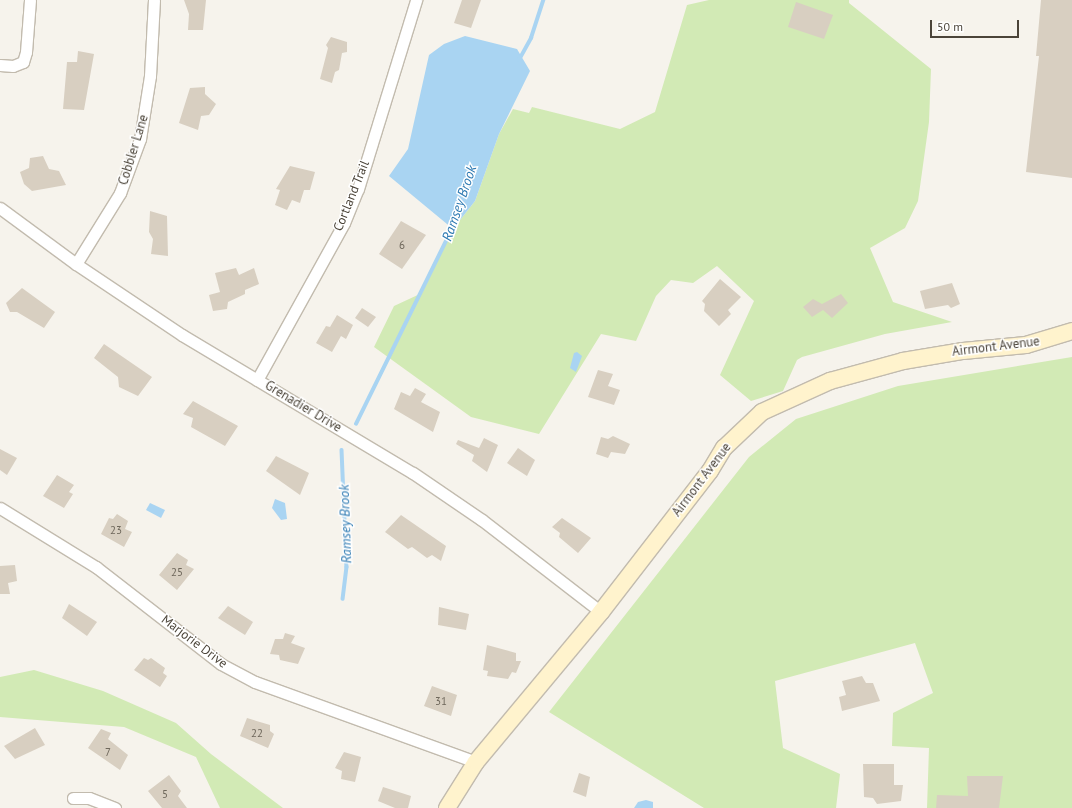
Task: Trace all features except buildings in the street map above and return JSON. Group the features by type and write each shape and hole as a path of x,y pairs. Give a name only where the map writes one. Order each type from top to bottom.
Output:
{"street":[{"path":"0,65 13,66 23,62 26,52 30,0"},
{"name":"Cobbler Lane","path":"76,264 120,193 140,139 150,76 154,0"},
{"name":"Cortland Trail","path":"257,380 350,209 416,0"},
{"name":"Grenadier Drive","path":"0,208 76,264 182,335 413,473 482,520 601,612"},
{"name":"Airmont Avenue","path":"447,808 476,762 536,692 601,612 710,471 724,448 762,412 830,381 903,361 963,351 1026,345 1072,331"},
{"name":"Marjorie Drive","path":"0,508 96,567 228,668 255,682 476,762"},
{"path":"73,798 89,798 115,808"}],"green space":[{"path":"709,0 849,0 849,3 931,69 929,122 918,201 905,228 870,248 893,302 952,322 885,334 802,357 797,360 783,391 751,401 720,375 754,301 717,266 693,283 671,280 656,296 636,341 601,334 539,434 471,417 374,347 394,306 422,293 453,229 475,201 499,134 513,109 529,113 532,107 620,129 655,112 687,5"},
{"path":"1072,357 1072,808 927,808 929,748 892,746 893,713 933,693 915,643 775,681 783,748 840,774 836,808 704,808 549,712 749,457 796,419 898,386"},
{"path":"34,670 103,691 176,723 211,754 283,808 220,808 196,757 124,727 0,717 0,677"}],"water":[{"path":"465,36 517,49 530,71 499,134 475,201 453,229 389,176 408,149 429,55 444,44"},
{"path":"577,352 582,356 576,372 570,368 574,353"},
{"path":"275,499 285,503 287,519 281,520 272,508"},
{"path":"150,503 165,510 161,518 146,510"},
{"path":"646,800 653,802 653,808 634,808 638,802"}],"waterway":[{"name":"Ramsey Brook","path":"519,60 531,38 543,0"},
{"name":"Ramsey Brook","path":"356,424 454,225"},
{"name":"Ramsey Brook","path":"342,450 347,567 343,599"}]}
